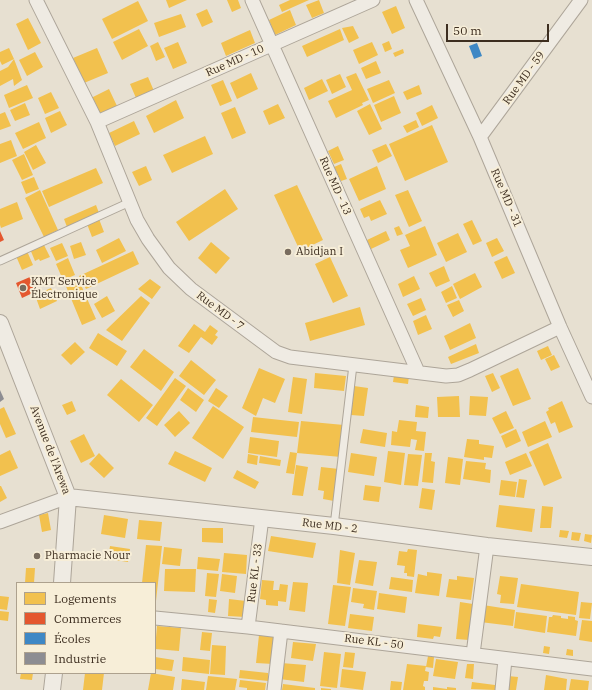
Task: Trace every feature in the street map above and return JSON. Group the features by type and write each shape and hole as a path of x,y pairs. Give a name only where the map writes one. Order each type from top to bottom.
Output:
{"street":[{"name":"Rue MD - 7","path":"36,0 97,122 137,220 148,239 169,268 191,289 276,352 290,357 446,376 458,375 560,327"},
{"name":"Rue MD - 13","path":"252,0 418,372"},
{"name":"Rue MD - 10","path":"97,122 373,0"},
{"name":"Rue MD - 31","path":"416,0 480,137 560,327 592,397"},
{"name":"Rue MD - 59","path":"480,137 581,0"},
{"name":"Avenue de l'Arewa","path":"0,323 4,341 68,497 62,582"},
{"name":"Rue MD - 2","path":"68,497 334,526 488,546 592,557"},
{"path":"0,522 68,497"},
{"name":"Rue KL - 33","path":"248,627 262,518"},
{"path":"473,654 488,546"},
{"name":"Rue KL - 50","path":"156,618 248,627 505,659 592,668"},
{"path":"274,690 281,631"},
{"path":"502,690 505,659"},
{"path":"52,690 54,674"}],"lane":[{"path":"0,261 130,202"},
{"path":"334,526 353,364"}],"building: Logements":[{"path":"166,0 187,0 169,8"},
{"path":"227,0 238,0 241,8 232,12"},
{"path":"290,0 309,0 282,12 279,5"},
{"path":"319,0 324,13 312,18 306,5"},
{"path":"138,1 148,21 112,39 102,19"},
{"path":"396,6 405,28 392,34 382,12"},
{"path":"207,9 213,22 202,27 196,14"},
{"path":"290,10 296,25 275,35 269,20"},
{"path":"181,14 186,27 159,37 154,23"},
{"path":"28,18 41,43 28,50 16,24"},
{"path":"353,26 359,38 349,43 342,28"},
{"path":"139,29 148,46 122,60 113,42"},
{"path":"340,29 344,40 307,57 302,46"},
{"path":"250,30 255,43 226,56 221,43"},
{"path":"389,41 392,49 385,52 382,44"},
{"path":"158,42 165,57 156,61 150,46"},
{"path":"178,42 187,63 173,69 164,48"},
{"path":"372,42 378,55 359,64 353,50"},
{"path":"9,48 14,59 2,65 0,61 0,52"},
{"path":"97,48 108,73 84,83 73,58"},
{"path":"403,49 404,53 395,57 393,53"},
{"path":"35,52 43,67 27,76 19,60"},
{"path":"14,59 22,80 14,86 13,79 0,86 0,71 8,67"},
{"path":"376,61 381,73 366,79 361,68"},
{"path":"251,73 258,89 237,99 230,83"},
{"path":"356,73 369,100 362,103 363,105 336,118 328,101 352,90 346,77"},
{"path":"340,74 346,87 332,94 326,80"},
{"path":"148,77 154,91 136,98 130,84"},
{"path":"322,79 328,91 309,100 304,88"},
{"path":"223,80 232,101 220,106 211,85"},
{"path":"389,80 395,93 373,103 367,89"},
{"path":"27,85 33,98 9,108 4,95"},
{"path":"419,85 422,94 407,100 403,92"},
{"path":"109,89 117,106 98,114 91,98"},
{"path":"51,92 59,108 45,114 38,98"},
{"path":"394,96 401,113 381,122 374,105"},
{"path":"176,100 184,118 154,133 146,116"},
{"path":"25,103 30,115 15,121 10,110"},
{"path":"278,104 285,118 269,125 263,111"},
{"path":"370,104 382,129 369,135 357,111"},
{"path":"432,105 438,118 422,126 416,113"},
{"path":"235,107 246,133 232,139 221,113"},
{"path":"60,111 67,125 51,133 45,118"},
{"path":"5,112 11,126 0,130 0,114"},
{"path":"416,120 419,127 407,133 403,126"},
{"path":"134,121 140,134 115,146 109,133"},
{"path":"39,122 46,138 23,149 15,133"},
{"path":"432,125 448,162 405,181 389,144"},
{"path":"205,136 213,154 172,173 163,155"},
{"path":"11,140 17,156 0,163 0,144"},
{"path":"386,144 392,156 378,163 372,150"},
{"path":"36,145 46,163 33,170 24,152"},
{"path":"338,146 344,160 334,164 328,151"},
{"path":"24,154 33,175 22,180 12,160"},
{"path":"341,164 347,179 341,181 334,167"},
{"path":"146,166 152,180 139,186 132,172"},
{"path":"377,166 386,189 359,201 349,179"},
{"path":"96,168 103,183 49,207 42,191"},
{"path":"34,177 39,189 26,194 21,182"},
{"path":"297,185 323,240 300,251 274,195"},
{"path":"225,189 238,209 189,241 176,222"},
{"path":"40,190 58,230 44,237 25,198"},
{"path":"408,190 422,221 409,227 395,195"},
{"path":"380,200 387,214 371,221 369,216 364,218 360,209"},
{"path":"17,202 23,219 1,228 0,209"},
{"path":"96,205 99,213 67,227 64,219"},
{"path":"99,219 104,232 92,237 87,224"},
{"path":"472,220 482,241 473,245 463,224"},
{"path":"399,226 403,234 397,236 394,228"},
{"path":"425,226 437,255 408,268 400,250 410,246 405,235"},
{"path":"386,231 390,240 371,249 367,240"},
{"path":"458,233 467,252 446,262 437,243"},
{"path":"119,238 126,251 102,263 96,250"},
{"path":"497,238 504,251 492,257 486,243"},
{"path":"81,242 86,255 74,259 70,246"},
{"path":"211,242 230,258 216,274 198,258"},
{"path":"43,243 50,257 40,261 39,259 35,261 30,249"},
{"path":"62,243 68,256 56,261 50,248"},
{"path":"27,251 33,265 22,270 16,256"},
{"path":"133,251 139,264 86,289 79,276"},
{"path":"507,256 515,273 502,279 494,262"},
{"path":"330,257 348,296 333,303 315,264"},
{"path":"68,258 75,275 63,280 56,264"},
{"path":"444,266 450,281 436,287 429,273"},
{"path":"475,273 482,287 460,299 453,284"},
{"path":"414,276 420,289 403,297 398,284"},
{"path":"78,278 96,319 82,325 65,284"},
{"path":"150,279 161,287 152,299 138,289"},
{"path":"452,286 457,298 446,303 441,292"},
{"path":"51,288 57,301 40,309 35,295"},
{"path":"107,296 115,311 102,318 94,304"},
{"path":"141,296 150,303 122,341 106,330"},
{"path":"421,298 426,310 413,316 407,304"},
{"path":"459,300 464,311 453,317 447,305"},
{"path":"360,307 365,325 310,341 305,323"},
{"path":"426,315 432,329 418,335 413,321"},
{"path":"470,323 476,338 450,350 444,336"},
{"path":"194,324 205,332 210,325 218,331 215,335 218,337 212,345 201,337 189,353 178,346"},
{"path":"98,333 127,351 117,366 89,348"},
{"path":"75,342 85,352 71,365 61,355"},
{"path":"476,344 479,353 451,364 448,357"},
{"path":"548,346 552,355 541,360 537,351"},
{"path":"144,349 174,372 161,391 130,367"},
{"path":"554,355 560,367 551,371 545,359"},
{"path":"191,360 216,380 204,395 179,376"},
{"path":"259,368 285,379 275,403 263,398 256,416 242,408"},
{"path":"518,368 531,399 513,406 500,376"},
{"path":"315,373 346,376 344,391 314,388"},
{"path":"493,373 500,388 492,392 485,376"},
{"path":"394,375 409,376 408,384 393,382"},
{"path":"293,377 307,379 302,414 288,412"},
{"path":"175,378 186,386 157,426 146,418"},
{"path":"121,379 153,405 139,422 107,395"},
{"path":"354,386 368,388 364,416 351,415"},
{"path":"188,388 204,400 196,412 180,400"},
{"path":"216,388 228,396 219,408 208,401"},
{"path":"459,396 460,417 438,417 437,397"},
{"path":"470,396 488,397 486,416 469,415"},
{"path":"72,401 76,411 67,415 62,405"},
{"path":"562,401 573,427 559,433 555,422 551,424 546,412 549,410 548,408"},
{"path":"416,405 429,407 428,418 415,417"},
{"path":"213,406 244,427 223,459 192,438"},
{"path":"4,407 16,434 6,438 0,424 0,409"},
{"path":"179,411 190,423 175,437 164,425"},
{"path":"506,411 514,428 500,434 492,418"},
{"path":"253,417 299,422 297,437 251,432"},
{"path":"399,420 417,422 416,431 426,432 424,451 415,450 417,440 411,439 410,447 391,445 392,431 397,432"},
{"path":"301,421 344,425 341,457 297,453"},
{"path":"545,421 552,437 528,447 522,432"},
{"path":"363,429 387,433 385,447 360,443"},
{"path":"516,429 521,441 506,448 501,436"},
{"path":"84,434 95,456 81,463 70,441"},
{"path":"250,437 279,441 277,457 248,453"},
{"path":"467,439 479,440 479,444 494,446 492,458 484,457 484,460 464,457"},
{"path":"548,443 562,478 544,486 529,452"},
{"path":"10,450 18,468 0,476 0,455"},
{"path":"175,451 212,468 205,482 168,464"},
{"path":"388,451 405,453 401,485 384,482"},
{"path":"290,452 297,453 294,474 286,473"},
{"path":"99,453 114,468 104,478 89,464"},
{"path":"351,453 377,457 374,476 348,472"},
{"path":"425,453 432,453 431,461 435,462 433,483 422,482"},
{"path":"526,453 532,466 510,475 505,462"},
{"path":"248,454 258,456 257,465 247,463"},
{"path":"408,454 422,455 418,486 404,485"},
{"path":"260,456 281,460 280,466 259,463"},
{"path":"448,457 463,459 460,485 445,483"},
{"path":"466,461 486,463 485,469 491,470 490,483 463,479"},
{"path":"296,465 308,467 303,496 292,495"},
{"path":"321,467 339,469 334,501 323,499 324,491 318,490"},
{"path":"237,470 259,482 255,489 233,478"},
{"path":"519,479 527,480 524,498 516,497"},
{"path":"501,480 517,482 515,497 499,495"},
{"path":"365,485 381,487 379,502 363,500"},
{"path":"0,486 7,498 0,502"},
{"path":"422,488 435,490 432,510 419,508"},
{"path":"499,505 535,509 532,532 496,527"},
{"path":"542,506 553,507 551,528 540,528"},
{"path":"48,513 51,530 42,532 39,515"},
{"path":"104,515 128,519 125,538 101,534"},
{"path":"139,520 162,522 160,541 137,539"},
{"path":"202,528 223,528 223,543 202,542"},
{"path":"560,530 569,531 567,538 559,537"},
{"path":"572,532 581,533 579,541 571,540"},
{"path":"585,534 592,535 591,543 584,541"},
{"path":"271,536 316,543 313,558 268,551"},
{"path":"146,545 162,546 156,601 156,582 142,582"},
{"path":"110,546 130,549 128,562 108,559"},
{"path":"164,547 182,549 180,566 162,564"},
{"path":"408,549 417,550 414,577 407,576 407,573 404,573 405,566 397,565 399,551 407,552"},
{"path":"340,550 355,553 350,585 337,583"},
{"path":"224,553 247,555 246,574 222,572"},
{"path":"198,557 220,559 218,571 197,569"},
{"path":"359,560 377,562 373,586 355,583"},
{"path":"26,568 35,568 34,582 25,582"},
{"path":"165,569 196,569 195,592 164,591"},
{"path":"427,572 442,574 439,596 415,593 418,574 427,576"},
{"path":"207,573 219,574 216,597 205,596"},
{"path":"222,574 237,576 235,593 220,591"},
{"path":"457,576 474,578 471,600 446,597 449,579 457,580"},
{"path":"500,576 518,578 514,604 500,603 501,595 497,594"},
{"path":"391,577 413,580 412,592 389,589"},
{"path":"262,580 274,581 273,590 279,590 280,584 288,585 286,602 278,601 278,606 266,605 266,600 260,599"},
{"path":"293,582 308,583 305,612 289,610"},
{"path":"521,584 579,592 576,615 517,607"},
{"path":"333,585 351,587 345,626 328,624"},
{"path":"353,588 377,591 374,610 363,608 364,604 351,602"},
{"path":"379,593 407,597 405,613 377,609"},
{"path":"0,596 9,597 7,610 0,609"},
{"path":"209,599 217,600 215,613 208,612"},
{"path":"229,599 246,601 245,617 228,616"},
{"path":"460,602 473,604 469,640 456,639"},
{"path":"581,602 592,603 590,619 579,618"},
{"path":"483,605 515,610 513,626 480,622"},
{"path":"0,611 9,612 8,621 0,620"},
{"path":"516,612 547,616 545,633 514,628"},
{"path":"350,614 374,617 372,631 348,628"},
{"path":"553,615 568,619 568,616 575,617 575,620 578,621 576,636 547,632 549,617 552,617"},
{"path":"582,620 592,621 592,642 579,640"},
{"path":"418,624 442,627 440,637 434,636 433,639 417,637"},
{"path":"157,626 181,628 179,651 156,649"},
{"path":"202,632 212,633 210,651 200,650"},
{"path":"259,635 276,636 273,664 256,663"},
{"path":"293,642 316,644 313,661 291,658"},
{"path":"212,645 226,646 225,675 210,674"},
{"path":"544,646 550,647 549,654 543,653"},
{"path":"567,649 573,650 573,656 566,655"},
{"path":"324,652 341,654 337,688 320,686"},
{"path":"345,652 355,653 353,668 343,667"},
{"path":"428,656 434,657 433,668 426,667"},
{"path":"156,657 174,660 172,671 156,669"},
{"path":"183,657 210,660 209,674 182,671"},
{"path":"436,659 458,662 455,679 433,676"},
{"path":"281,663 306,665 304,682 279,679"},
{"path":"407,664 426,666 425,671 429,672 428,681 424,681 423,686 425,687 425,690 403,690"},
{"path":"467,664 474,664 473,679 465,678"},
{"path":"342,669 366,672 363,690 340,687"},
{"path":"240,670 268,673 268,681 239,678"},
{"path":"21,674 33,674 32,680 20,679"},
{"path":"85,674 104,674 102,690 83,690"},
{"path":"151,674 175,677 173,690 148,690"},
{"path":"546,675 567,679 566,690 544,690"},
{"path":"208,676 237,679 235,690 206,690"},
{"path":"508,676 518,677 516,690 506,690"},
{"path":"182,679 205,682 204,690 181,690"},
{"path":"571,679 589,681 588,690 569,690"},
{"path":"240,680 266,683 265,690 247,690 247,688 239,687"},
{"path":"391,681 402,682 401,690 390,690"},
{"path":"472,682 495,685 495,690 471,689"},
{"path":"283,684 315,688 315,690 282,690"},
{"path":"433,687 447,689 447,690 433,690"},
{"path":"447,687 456,688 456,690 447,690"},
{"path":"321,688 331,689 331,690 321,690"}],"building: Commerces":[{"path":"0,231 4,240 0,242"},
{"path":"30,277 37,291 22,298 16,283"}],"building: Écoles":[{"path":"477,43 482,56 474,59 469,46"}],"building: Industrie":[{"path":"0,390 4,399 0,402"}],"place":[{"name":"Abidjan I","path":"288,252"},
{"name":"KMT Service Électronique","path":"23,288"},
{"name":"Pharmacie Nour","path":"37,556"}]}
